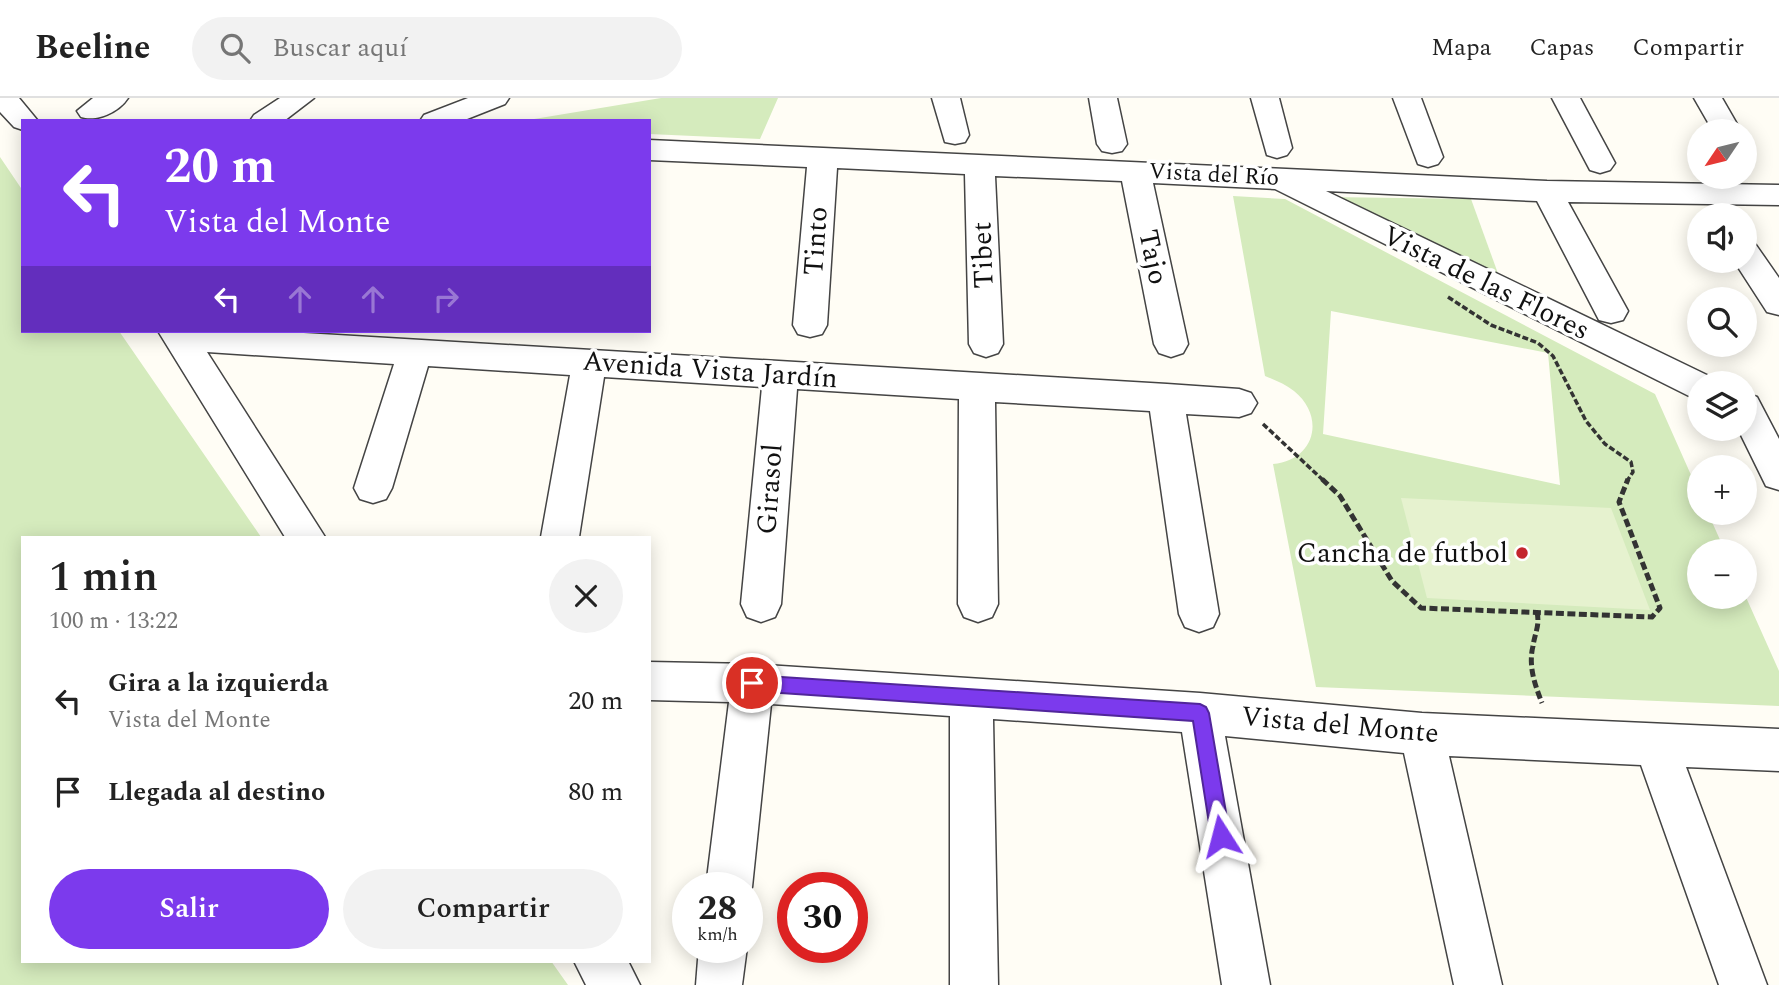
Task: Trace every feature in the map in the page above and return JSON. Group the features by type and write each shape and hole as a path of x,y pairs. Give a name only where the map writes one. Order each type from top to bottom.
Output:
{"street":[{"path":"3,98 22,119"},
{"path":"267,119 300,98"},
{"path":"434,114 495,98"},
{"path":"946,98 955,135"},
{"path":"1103,98 1112,144"},
{"path":"1265,98 1275,163"},
{"path":"1407,98 1428,157"},
{"path":"1566,98 1600,163"},
{"path":"1708,98 1720,119"},
{"name":"Vista del Río","path":"651,157 823,157 980,166 1135,170 1275,163 1546,191 1712,203 1779,195"},
{"name":"Tinto","path":"810,325 823,157"},
{"name":"Vista de las Flores","path":"1275,163 1430,256 1687,381"},
{"name":"Tibet","path":"980,166 986,344"},
{"name":"Tajo","path":"1135,170 1171,344"},
{"path":"1546,191 1611,311"},
{"path":"1757,271 1779,303"},
{"path":"177,334 305,536"},
{"name":"Avenida Vista Jardín","path":"177,334 415,352 1239,402"},
{"path":"373,488 415,352"},
{"path":"560,536 589,363"},
{"name":"Girasol","path":"761,604 781,374"},
{"path":"977,387 978,604"},
{"path":"1167,398 1168,425 1199,614"},
{"path":"1757,409 1779,415"},
{"path":"1757,430 1779,475"},
{"name":"Vista del Monte","path":"651,681 752,683 1200,713 1422,734 1779,750"},
{"path":"731,872 752,683"},
{"path":"971,699 974,985"},
{"path":"1200,713 1246,985"},
{"path":"1422,734 1478,985"},
{"path":"1655,743 1743,985"},
{"path":"600,963 616,985"}],"path":[{"path":"1239,402 1340,496 1392,581 1421,608 1652,617 1660,608 1619,502 1622,489 1633,472 1630,462 1605,444 1586,421 1553,356 1538,343 1491,325 1452,301 1430,280 1430,256"},
{"path":"1537,612 1541,625 1531,643 1531,676 1558,739"}],"green space":[{"path":"661,98 778,98 760,139 651,134 651,119 534,119"},
{"path":"0,157 21,188 21,333 120,333 260,536 21,536 21,963 552,963 568,985 0,985"},
{"path":"1233,196 1285,199 1655,394 1687,466 1687,525 1713,525 1720,539 1687,539 1687,609 1751,609 1779,671 1779,706 1316,687 1273,464 1287,461 1307,446 1312,424 1304,401 1284,384 1265,376","holes":["1331,311 1548,353 1560,485 1323,434"]},
{"path":"1330,197 1471,199 1500,279"},
{"name":"Cancha de futbol","path":"1401,498 1611,508 1650,610 1427,598"}],"place":[{"name":"Cancha de futbol","path":"1522,553"}],"route":[{"path":"752,683 1200,713 1221,836"}]}
